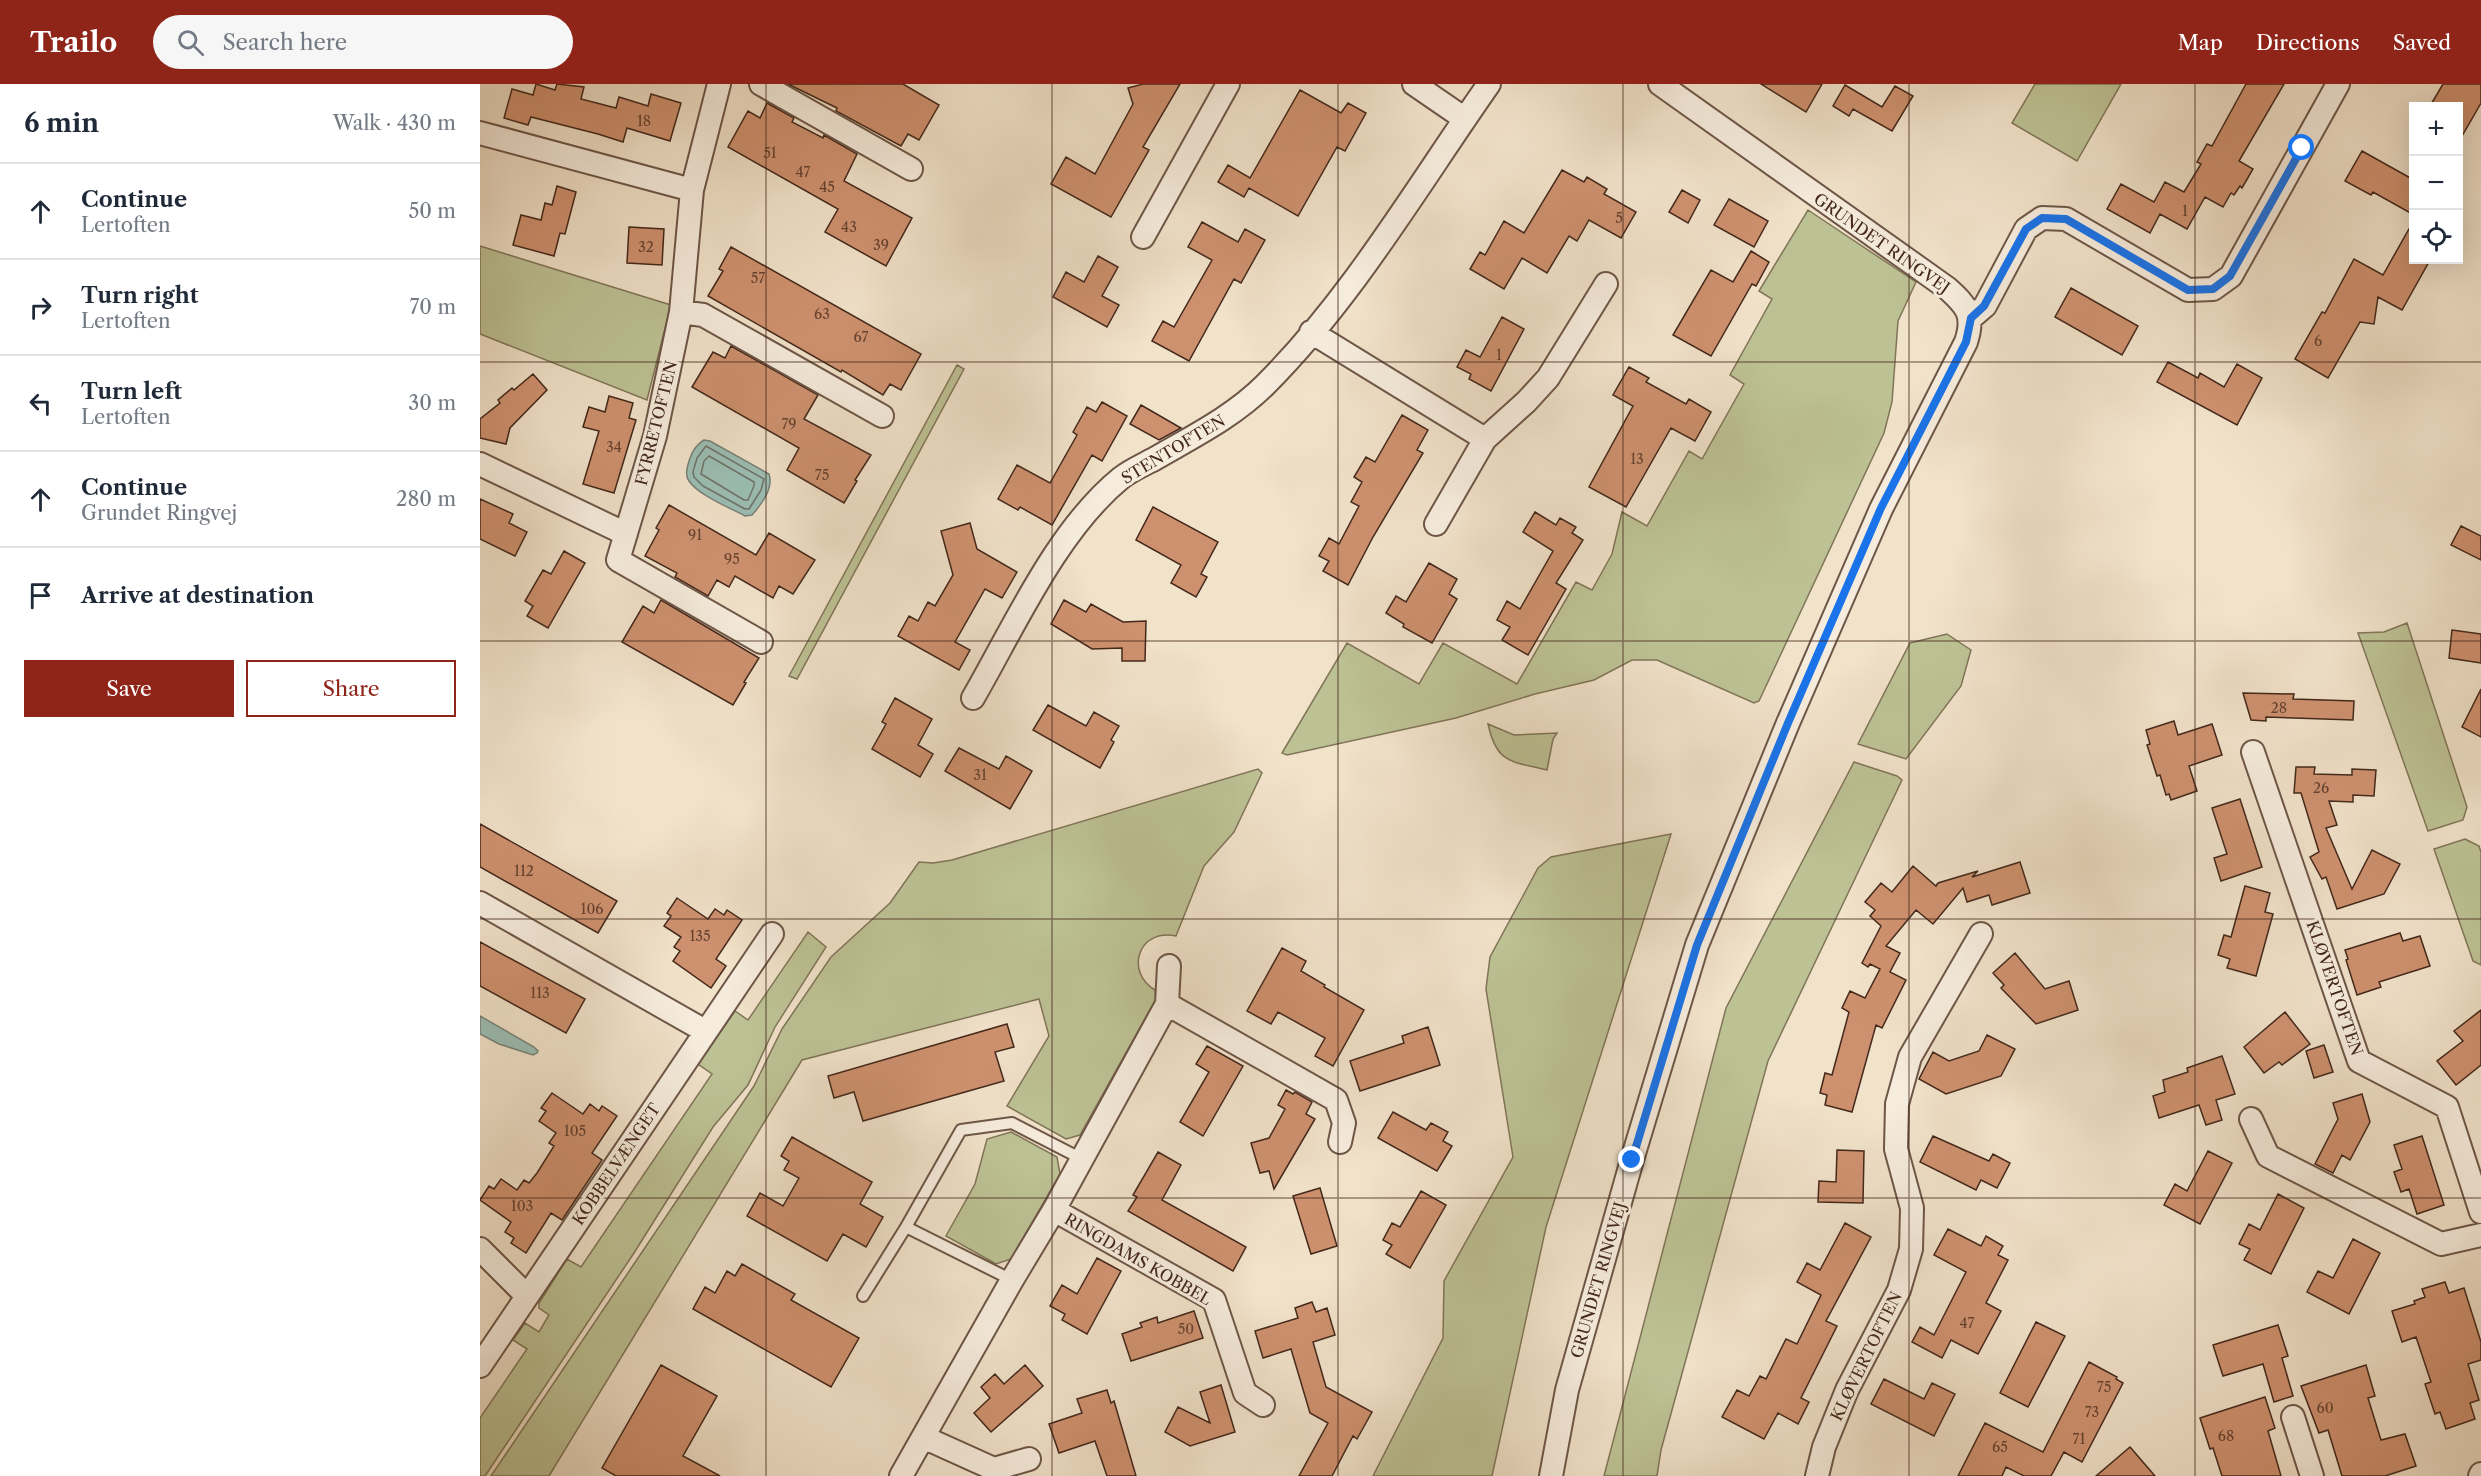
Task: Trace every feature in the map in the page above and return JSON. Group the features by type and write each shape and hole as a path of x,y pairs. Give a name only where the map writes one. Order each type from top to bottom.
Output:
{"street":[{"name":"FYRRETOFTEN","path":"719,84 692,190 681,312 655,436 618,560 761,642"},
{"path":"761,84 911,170"},
{"path":"1143,237 1227,84"},
{"path":"1414,84 1465,119"},
{"name":"STENTOFTEN","path":"973,698 1076,522 1122,477 1228,416 1264,385 1311,332 1371,257 1490,84"},
{"name":"GRUNDET RINGVEJ","path":"1551,1476 1567,1390 1632,1160 1697,945 1788,723 1881,508 1966,342 1971,318 1963,302 1940,282 1659,84"},
{"path":"1971,318 1984,306 2026,229 2042,218 2066,219 2188,290 2213,289 2230,276 2338,84"},
{"path":"480,133 692,190"},
{"path":"1436,524 1485,439 1526,402 1548,378 1606,284"},
{"path":"681,312 703,315 882,416"},
{"path":"1311,332 1485,439"},
{"path":"480,464 626,534"},
{"name":"KLØVERTOFTEN","path":"2253,753 2359,1061 2447,1107 2481,1212"},
{"path":"480,903 705,1031"},
{"name":"KOBBELVÆNGET","path":"480,1366 772,934"},
{"name":"KLØVERTOFTEN","path":"1817,1476 1824,1447 1847,1390 1899,1290 1911,1250 1912,1208 1896,1149 1897,1104 1910,1057 1981,934"},
{"name":"RINGDAMS KOBBEL","path":"901,1476 1054,1210 1167,1005 1169,966"},
{"path":"1167,1005 1336,1100 1344,1123 1340,1142"},
{"path":"2251,1119 2268,1156 2431,1239 2441,1244 2481,1235"},
{"name":"RINGDAMS KOBBEL","path":"1054,1210 1214,1300 1245,1393 1263,1405"},
{"path":"480,1249 527,1296"},
{"path":"2293,1417 2312,1476"},
{"path":"923,1437 994,1470 1029,1459"}],"lane":[{"path":"863,1296 906,1227 961,1130 1012,1123 1082,1159"},
{"path":"906,1227 1012,1280"}],"green space":[{"path":"2035,84 2121,84 2077,161 2012,123"},
{"path":"1808,210 1916,282 1898,321 1892,402 1884,433 1759,701 1754,703 1657,660 1632,660 1594,680 1535,694 1456,718 1287,755 1282,753 1347,643 1419,684 1443,643 1517,684 1576,582 1592,590 1612,554 1622,512 1647,526 1689,451 1702,459 1744,384 1730,375 1772,299 1759,291"},
{"path":"480,246 671,305 647,400 480,334"},
{"path":"957,365 964,369 797,679 789,676"},
{"path":"2407,623 2467,807 2463,820 2428,831 2358,633 2384,632"},
{"path":"1947,634 1971,650 1961,686 1906,759 1858,744 1910,643"},
{"path":"1488,724 1514,735 1557,733 1553,739 1547,770 1515,762 1501,754 1496,747"},
{"path":"1854,762 1897,776 1902,780 1768,1061 1661,1450 1657,1476 1604,1476 1726,1008"},
{"path":"1258,769 1262,773 1234,832 1204,866 1176,936 1163,935 1153,938 1140,953 1138,962 1140,972 1145,982 1155,990 1156,999 1080,1135 1066,1139 1007,1106 1049,1036 1039,999 802,1060 549,1476 491,1476 754,1086 782,1029 831,957 890,903 919,862 933,863 952,860"},
{"path":"1671,834 1546,1227 1492,1476 1373,1476 1443,1338 1444,1281 1513,1157 1486,989 1490,957 1538,868 1551,857"},
{"path":"2465,839 2479,846 2481,852 2481,965 2473,961 2434,849"},
{"path":"808,932 826,947 775,1027 748,1085 713,1127 634,1253 485,1476 480,1476 480,1418 527,1349 513,1340 525,1323 539,1332 549,1315 539,1308 539,1303 567,1259 581,1267 712,1074 698,1064 735,1011 748,1020"},
{"path":"1011,1132 1057,1157 1060,1174 1011,1259 996,1264 946,1236 975,1184 987,1139"}],"water":[{"path":"704,440 710,441 769,474 768,490 752,515 745,516 714,500 699,491 689,481 687,467 690,458 699,443"},
{"path":"480,1016 534,1047 537,1053 533,1055 499,1044 480,1034"}],"building":[{"path":"536,84 555,90 557,84 584,87 581,99 616,108 619,97 648,106 651,94 681,103 670,141 627,128 623,142 531,117 528,125 504,118 512,89 533,95"},
{"path":"788,84 903,84 939,105 919,140 908,134 901,146 836,111 837,108"},
{"path":"1143,84 1180,84 1143,147 1149,150 1111,217 1051,184 1066,157 1095,174 1133,104 1128,88"},
{"path":"1761,84 1822,84 1806,112"},
{"path":"2246,84 2284,84 2239,161 2253,169 2242,188 2240,186 2234,195 2231,193 2223,207 2205,197 2187,229 2160,214 2150,233 2107,209 2121,184 2154,202 2165,182 2184,192 2201,164 2197,162 2207,144 2212,146"},
{"path":"2443,84 2481,84 2481,103 2463,134 2463,102 2432,102"},
{"path":"1845,85 1882,107 1895,86 1913,96 1892,131 1853,109 1849,116 1833,106"},
{"path":"1300,90 1341,113 1348,103 1366,113 1345,151 1337,147 1298,216 1249,188 1244,197 1218,182 1228,165 1250,178"},
{"path":"767,103 794,118 792,122 823,138 824,135 857,154 844,181 912,218 886,266 825,232 838,209 728,147 748,111 760,118"},
{"path":"2362,151 2409,177 2409,212 2373,192 2371,195 2345,181"},
{"path":"1562,170 1584,182 1587,177 1607,189 1604,194 1636,212 1621,238 1589,220 1577,241 1569,236 1547,273 1522,258 1504,289 1470,269 1480,252 1485,255 1504,221 1524,233"},
{"path":"557,186 576,192 565,234 560,233 554,256 513,245 521,215 541,220 545,203 552,205"},
{"path":"1682,190 1700,200 1688,223 1669,212"},
{"path":"1729,199 1768,221 1754,247 1714,225"},
{"path":"1202,222 1238,242 1245,229 1265,240 1241,283 1234,279 1189,361 1152,341 1163,321 1174,327 1212,260 1188,247"},
{"path":"629,227 664,229 662,265 627,263"},
{"path":"2409,229 2409,264 2428,264 2402,310 2378,297 2374,324 2360,322 2328,378 2295,359 2322,312 2325,313 2354,259 2383,275"},
{"path":"731,247 921,354 901,390 890,384 883,395 708,296 723,271 719,269"},
{"path":"1751,251 1769,262 1756,286 1752,284 1711,356 1673,335 1711,270 1733,282"},
{"path":"1098,256 1118,267 1102,296 1119,305 1107,327 1053,297 1066,272 1084,282"},
{"path":"2071,288 2138,326 2122,355 2055,317"},
{"path":"1502,317 1524,329 1491,391 1469,379 1471,374 1457,367 1466,350 1480,357"},
{"path":"731,346 818,395 804,419 871,455 844,503 787,470 799,448 692,387 713,352 725,358"},
{"path":"2168,362 2198,378 2200,373 2224,387 2237,364 2262,378 2237,425 2157,382"},
{"path":"1629,367 1649,378 1646,382 1686,404 1689,399 1711,412 1695,441 1671,428 1626,507 1589,487 1633,406 1613,395"},
{"path":"533,374 547,390 510,428 506,444 480,438 480,419 500,403 498,400 512,388 514,390"},
{"path":"609,396 633,403 629,418 636,420 614,493 583,484 599,431 583,427 589,407 605,412"},
{"path":"1102,402 1127,416 1102,461 1092,455 1052,525 1020,507 1018,510 998,499 1017,465 1050,483 1077,435 1073,432 1087,407 1096,412"},
{"path":"1141,405 1181,428 1159,440 1130,424"},
{"path":"1402,415 1428,430 1417,450 1423,453 1373,537 1348,585 1323,571 1329,561 1319,556 1329,538 1339,544 1359,506 1351,502 1362,482 1354,477 1366,457 1375,462"},
{"path":"480,499 513,514 509,523 527,532 515,556 480,539"},
{"path":"669,505 756,555 769,533 815,560 793,594 779,586 773,598 735,576 729,587 717,580 708,596 675,577 677,573 645,556 659,530 656,528"},
{"path":"1153,507 1218,542 1201,574 1207,577 1196,597 1171,583 1181,565 1136,540"},
{"path":"1535,512 1556,525 1560,518 1576,527 1572,533 1583,540 1556,583 1566,589 1528,655 1502,640 1510,627 1497,620 1507,601 1520,609 1553,551 1523,532"},
{"path":"970,523 977,549 1017,572 1002,598 985,589 955,642 970,650 959,670 898,636 909,616 918,621 928,602 935,606 953,575 941,531"},
{"path":"2461,526 2481,536 2481,560 2451,545"},
{"path":"564,551 585,563 548,628 527,616 533,606 525,601 543,570 551,574"},
{"path":"1429,563 1457,579 1449,594 1457,599 1432,643 1403,627 1404,624 1386,613 1396,596 1406,602"},
{"path":"661,600 759,658 733,705 622,642 643,606 654,613"},
{"path":"1064,600 1086,612 1091,604 1123,622 1146,621 1145,661 1122,661 1122,648 1092,649 1051,624"},
{"path":"2452,630 2481,634 2481,663 2449,658"},
{"path":"2481,689 2481,737 2462,727"},
{"path":"2243,693 2294,694 2293,699 2354,701 2353,720 2266,717 2266,721 2251,720"},
{"path":"895,698 932,719 918,745 933,754 920,777 872,749 886,724 882,722"},
{"path":"1048,705 1086,726 1094,712 1119,726 1111,740 1114,742 1100,768 1033,730"},
{"path":"2174,721 2178,735 2212,724 2222,755 2189,766 2197,791 2171,800 2169,794 2166,795 2160,775 2157,776 2147,745 2150,744 2146,730"},
{"path":"959,748 999,769 1006,756 1032,771 1010,809 945,771"},
{"path":"2296,767 2315,767 2314,774 2352,775 2352,769 2376,770 2374,796 2353,795 2353,802 2329,801 2337,825 2326,828 2352,889 2372,850 2400,864 2384,894 2337,909 2326,877 2322,879 2310,857 2319,852 2301,793 2294,793"},
{"path":"2240,799 2262,867 2221,881 2214,858 2227,854 2212,808"},
{"path":"480,824 617,901 598,933 480,867"},
{"path":"2020,862 2030,893 1992,905 1989,895 1967,902 1963,888 1933,924 1916,910 1886,946 1900,953 1890,972 1906,980 1882,1028 1876,1025 1852,1112 1825,1105 1827,1095 1820,1093 1825,1073 1832,1075 1849,1012 1842,1008 1850,991 1865,998 1880,969 1870,964 1868,967 1862,963 1881,926 1870,916 1875,910 1865,902 1881,883 1892,892 1913,866 1936,886 1938,883 1978,871 1972,877"},
{"path":"2245,886 2270,893 2265,912 2273,914 2256,976 2227,968 2230,959 2218,955 2224,935 2231,937"},
{"path":"677,898 708,919 715,909 724,915 727,910 742,920 716,959 726,966 711,988 673,961 680,951 674,947 681,937 664,926 671,916 667,913"},
{"path":"2400,933 2403,941 2420,936 2430,966 2379,982 2381,987 2357,995 2345,950"},
{"path":"480,942 585,999 566,1033 480,986"},
{"path":"1282,948 1306,961 1301,971 1364,1010 1333,1066 1315,1056 1325,1038 1278,1012 1271,1024 1247,1011"},
{"path":"2015,953 2045,989 2069,981 2078,1010 2036,1024 2001,988 2004,985 1993,973"},
{"path":"2481,1010 2481,1065 2456,1085 2437,1061 2463,1041 2454,1031"},
{"path":"2285,1012 2310,1044 2282,1065 2279,1062 2264,1073 2244,1047"},
{"path":"1007,1024 1014,1047 995,1052 1004,1081 863,1121 854,1092 834,1098 828,1076"},
{"path":"1428,1027 1440,1065 1360,1091 1350,1061 1404,1043 1402,1036"},
{"path":"1987,1035 2015,1049 2001,1076 1946,1094 1919,1079 1933,1052 1949,1061 1979,1051"},
{"path":"2324,1045 2333,1072 2314,1078 2306,1051"},
{"path":"1207,1046 1243,1066 1203,1136 1180,1122 1209,1072 1196,1064"},
{"path":"2222,1056 2235,1094 2216,1100 2222,1120 2206,1125 2199,1105 2159,1118 2153,1096 2165,1092 2163,1080 2188,1072 2187,1068"},
{"path":"1286,1090 1293,1094 1295,1092 1312,1102 1306,1114 1315,1119 1274,1189 1269,1171 1260,1173 1251,1143 1269,1138 1285,1109 1278,1105"},
{"path":"552,1093 583,1114 590,1104 599,1111 602,1106 617,1116 592,1153 602,1160 562,1220 551,1213 526,1253 511,1243 514,1238 505,1232 511,1222 480,1200 489,1186 494,1189 501,1179 517,1190 524,1180 529,1183 537,1173 554,1146 549,1143 556,1133 539,1121 546,1111 541,1108"},
{"path":"2362,1094 2370,1122 2350,1160 2342,1155 2333,1173 2315,1164 2338,1119 2333,1103"},
{"path":"1393,1112 1426,1130 1431,1123 1448,1132 1443,1141 1452,1146 1437,1171 1378,1138"},
{"path":"1933,1136 1989,1161 1993,1154 2010,1163 1997,1188 1981,1180 1976,1190 1920,1162"},
{"path":"2422,1136 2444,1205 2417,1214 2409,1189 2401,1192 2394,1172 2402,1169 2394,1145"},
{"path":"792,1137 872,1182 860,1204 883,1217 866,1247 843,1234 827,1261 747,1216 760,1193 783,1206 799,1178 784,1170 789,1161 781,1156"},
{"path":"1837,1150 1864,1151 1863,1203 1818,1202 1819,1181 1836,1182"},
{"path":"2208,1151 2232,1163 2200,1224 2164,1205 2175,1184 2187,1191"},
{"path":"1158,1152 1181,1165 1162,1200 1246,1247 1233,1271 1128,1211 1137,1197 1133,1195"},
{"path":"1320,1188 1337,1246 1311,1254 1293,1196"},
{"path":"1421,1191 1446,1205 1410,1268 1386,1254 1392,1245 1383,1240 1392,1223 1400,1227"},
{"path":"2278,1194 2304,1208 2271,1274 2244,1260 2250,1249 2239,1244 2249,1224 2260,1230"},
{"path":"1845,1223 1871,1237 1826,1321 1837,1326 1801,1398 1809,1402 1798,1424 1778,1413 1764,1439 1722,1417 1737,1390 1749,1396 1760,1376 1766,1379 1786,1339 1797,1344 1821,1295 1797,1282 1807,1263 1820,1270"},
{"path":"1948,1229 1981,1246 1986,1236 2003,1246 1998,1255 2008,1260 1986,1303 2001,1311 1978,1354 1951,1340 1942,1358 1912,1342 1920,1327 1934,1335 1966,1272 1934,1255"},
{"path":"2353,1239 2380,1253 2349,1314 2307,1292 2318,1271 2333,1278"},
{"path":"1097,1258 1121,1271 1087,1334 1062,1320 1065,1314 1050,1306 1062,1285 1077,1294"},
{"path":"742,1264 795,1294 791,1300 859,1338 831,1387 693,1309 705,1287 715,1293 727,1271 735,1276"},
{"path":"2445,1282 2449,1293 2464,1288 2481,1342 2481,1360 2468,1364 2479,1400 2470,1403 2475,1419 2446,1429 2440,1412 2435,1414 2425,1384 2431,1382 2416,1337 2402,1342 2392,1311 2415,1304 2414,1301 2425,1297 2422,1289"},
{"path":"1312,1302 1316,1312 1327,1308 1335,1335 1313,1342 1326,1387 1372,1412 1357,1439 1353,1436 1332,1476 1299,1476 1328,1423 1310,1413 1291,1349 1263,1358 1255,1331 1298,1318 1295,1308"},
{"path":"1194,1311 1203,1338 1131,1361 1122,1334 1142,1327 1140,1323 1157,1317 1158,1323"},
{"path":"2036,1322 2065,1336 2028,1407 2000,1393"},
{"path":"2278,1325 2288,1356 2282,1358 2293,1396 2274,1402 2263,1364 2223,1376 2213,1345"},
{"path":"2089,1362 2117,1377 2116,1379 2123,1383 2082,1462 2064,1452 2051,1476 2024,1476 2006,1467 2002,1476 1958,1476 1985,1423 2043,1452"},
{"path":"661,1365 717,1396 683,1456 720,1476 616,1476 602,1468"},
{"path":"1025,1365 1043,1386 991,1432 974,1413 990,1398 981,1387 995,1374 1004,1384"},
{"path":"2366,1365 2375,1396 2368,1398 2381,1440 2405,1434 2416,1466 2385,1476 2342,1476 2328,1430 2319,1433 2301,1386"},
{"path":"1884,1379 1924,1399 1932,1383 1955,1394 1934,1436 1871,1404"},
{"path":"1221,1385 1235,1432 1190,1446 1165,1432 1178,1407 1210,1423 1200,1392"},
{"path":"1107,1390 1111,1403 1114,1401 1136,1476 1107,1476 1095,1441 1059,1453 1049,1424 1082,1413 1077,1399"},
{"path":"2265,1397 2275,1428 2268,1431 2281,1476 2222,1476 2200,1418"},
{"path":"2130,1447 2155,1476 2096,1476"}],"route":[{"path":"1632,1160 1697,945 1788,723 1881,508 1966,342 1971,318 1984,306 2026,229 2042,218 2066,219 2188,290 2213,289 2230,276 2302,148"}]}
